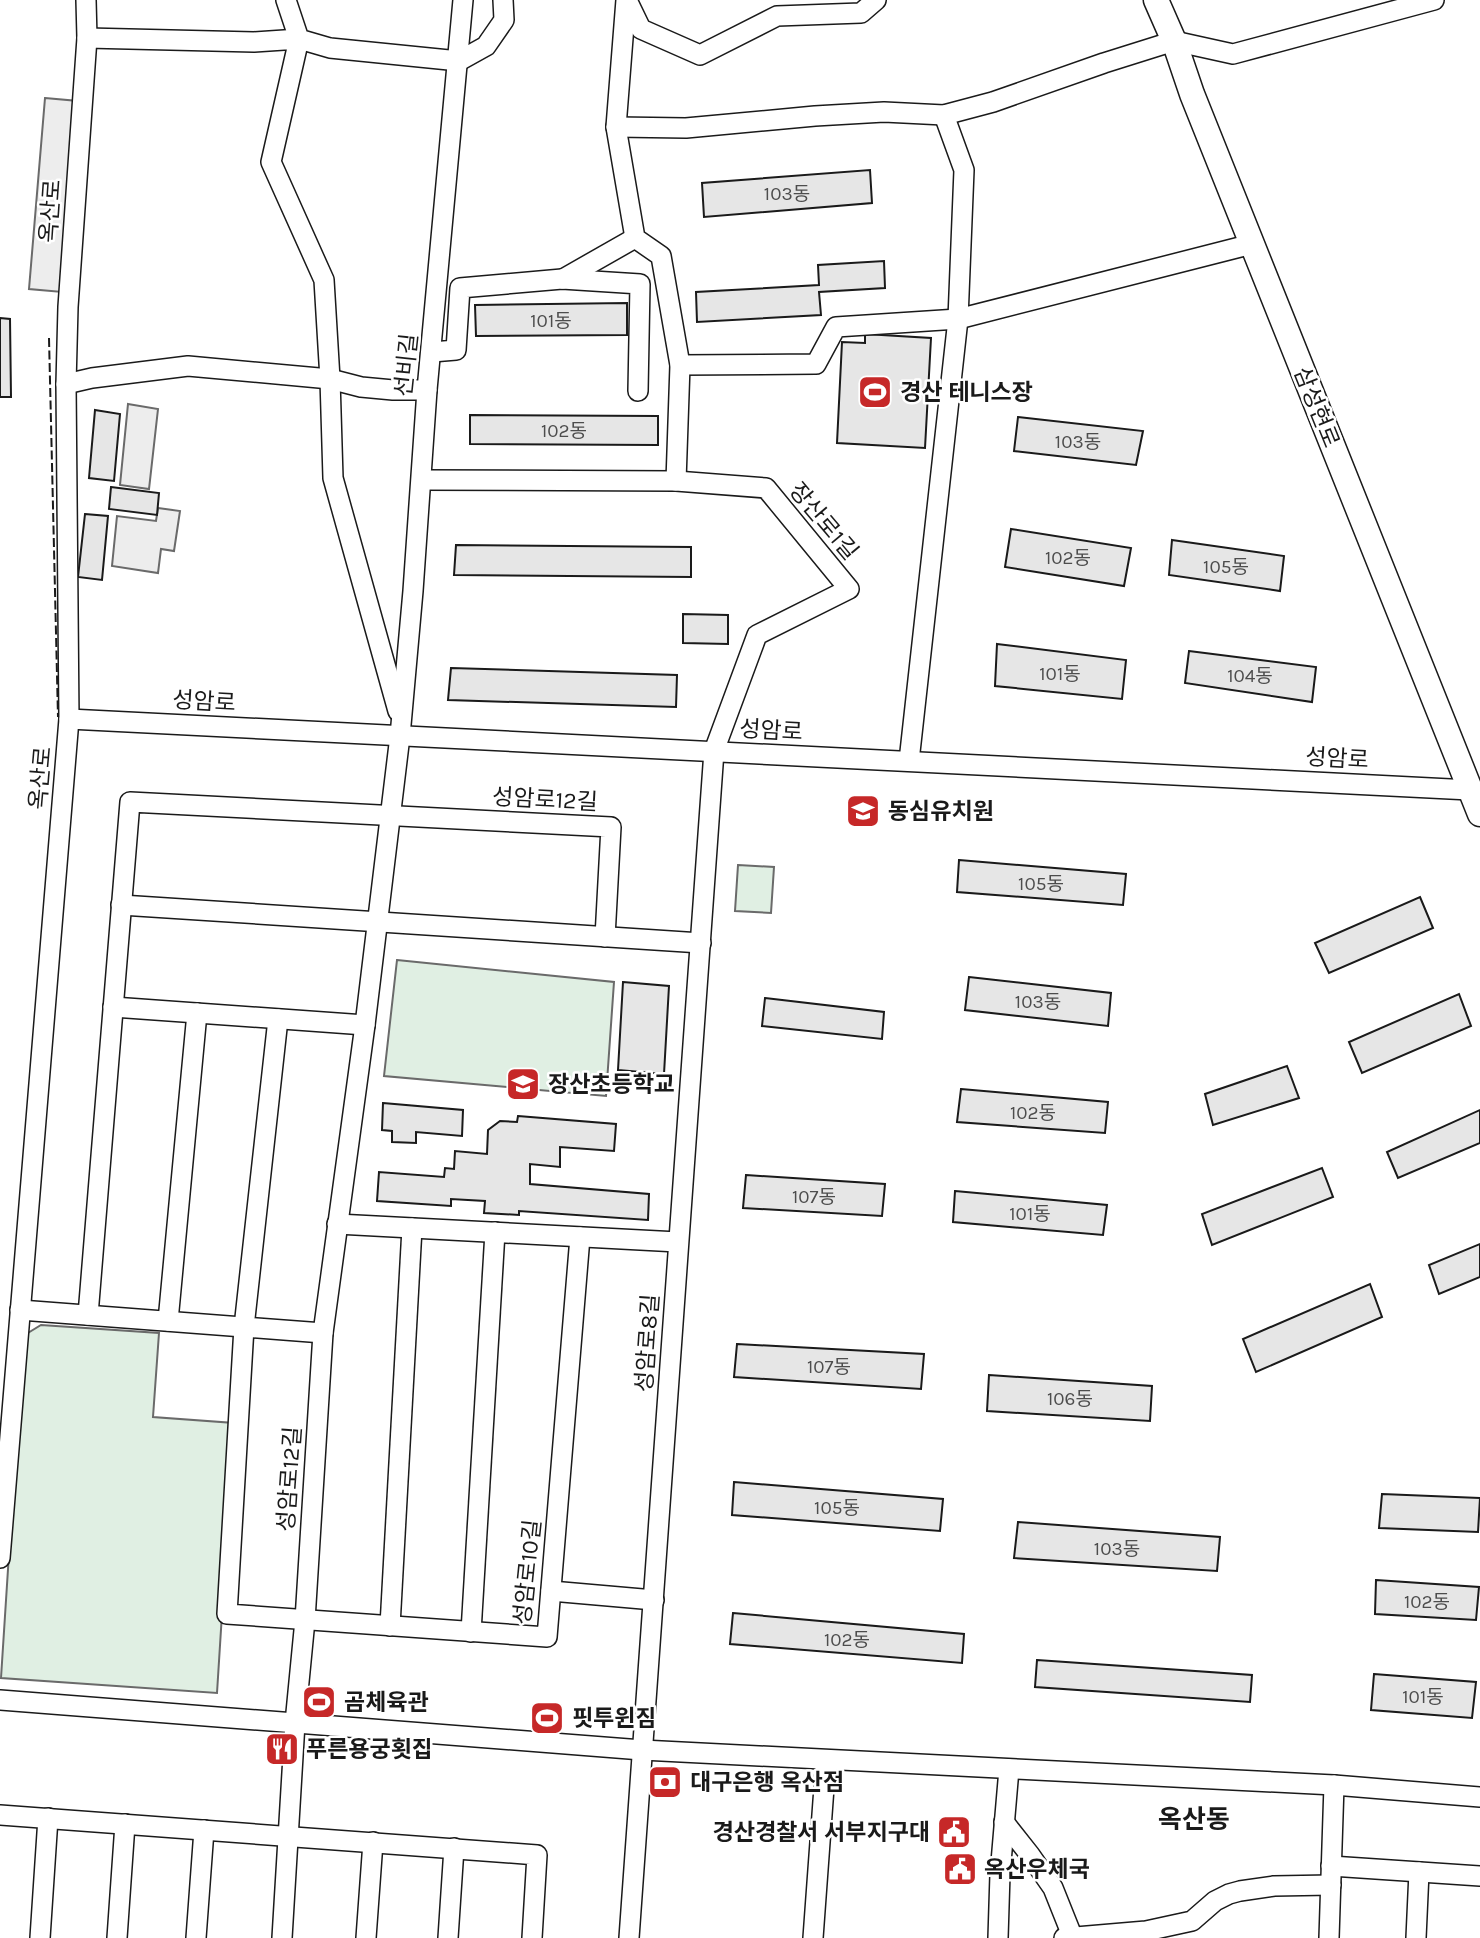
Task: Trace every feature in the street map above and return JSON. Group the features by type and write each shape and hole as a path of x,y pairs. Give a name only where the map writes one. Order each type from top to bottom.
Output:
{"main road":[{"name":"삼성현로","path":"1156,0 1480,814"}],"street":[{"name":"옥산로","path":"0,1558 69,719 66,384 68,307 87,38 86,0"},
{"path":"286,0 299,39 271,162 324,279 332,478 400,729"},
{"name":"선비길","path":"400,729 463,0"},
{"path":"87,38 254,42 299,39 330,48 459,61 486,46 504,20 503,0"},
{"path":"627,0 641,29 700,55 777,16 856,7 876,0"},
{"path":"627,0 616,127 635,238 661,256 680,365 676,481"},
{"path":"616,127 687,128 884,112 944,115 993,102 1174,41 1233,54 1434,0"},
{"path":"909,761 958,318 964,170 944,115"},
{"path":"562,279 635,238"},
{"path":"680,365 816,363 836,327 958,318 1252,244"},
{"path":"432,352 456,350 460,288 562,279 640,284 638,391"},
{"path":"66,384 92,378 188,366 330,379 361,387 428,390"},
{"name":"장산로1길","path":"422,480 676,481 766,488 849,589"},
{"name":"성암로8길","path":"629,1938 714,751 757,635 849,589"},
{"name":"성암로","path":"69,719 400,729 714,751 1470,790"},
{"name":"성암로12길","path":"282,1938 323,1333 365,1025 400,729"},
{"name":"성암로12길","path":"121,905 130,802 611,827 605,937"},
{"path":"88,1315 121,905 701,943"},
{"path":"113,1007 365,1025"},
{"path":"168,1321 197,1013"},
{"path":"244,1327 278,1019"},
{"path":"337,1224 678,1242"},
{"path":"390,1626 412,1228"},
{"path":"471,1632 495,1232"},
{"name":"성암로10길","path":"244,1327 227,1615 547,1637 580,1237"},
{"path":"20,1310 323,1333"},
{"path":"551,1591 654,1600"},
{"path":"0,1700 642,1750 1334,1785 1480,1797"},
{"path":"813,1938 826,1760"},
{"path":"998,1938 1009,1769"},
{"path":"1329,1938 1334,1785"},
{"path":"0,1815 537,1855 532,1938"},
{"path":"40,1938 48,1818"},
{"path":"1004,1822 1052,1888 1070,1937 1146,1931 1192,1921 1215,1900 1229,1894 1331,1875 1419,1872 1480,1877"},
{"path":"117,1938 125,1824"},
{"path":"196,1938 204,1830"},
{"path":"366,1938 373,1842"},
{"path":"448,1938 454,1849"},
{"path":"1416,1938 1419,1872"}],"green space":[{"path":"738,865 774,867 771,913 735,911"},
{"path":"397,960 614,982 606,1096 384,1076"},
{"path":"41,1325 159,1333 153,1417 234,1423 217,1693 1,1678 23,1336"}],"shaded area":[{"path":"45,98 78,101 62,292 29,289"},
{"path":"128,404 158,409 149,489 120,485"},
{"path":"158,508 180,511 174,551 161,549 158,573 112,566 117,516 156,521"}],"building":[{"path":"870,170 872,203 704,217 702,183"},
{"path":"884,261 885,288 819,292 821,315 697,322 696,292 819,285 818,265"},
{"path":"627,303 627,335 476,336 475,305"},
{"path":"0,318 10,319 11,397 0,397"},
{"path":"865,334 931,338 925,448 837,443 842,342 865,343"},
{"path":"95,410 120,414 114,481 89,478"},
{"path":"470,415 658,416 658,445 470,444"},
{"path":"1018,417 1143,431 1136,465 1014,451"},
{"path":"111,487 159,493 157,515 109,509"},
{"path":"85,514 108,516 102,580 78,577"},
{"path":"1011,529 1131,548 1124,586 1005,567"},
{"path":"1172,540 1284,556 1280,591 1169,575"},
{"path":"456,545 691,547 691,577 454,575"},
{"path":"683,614 728,615 728,644 683,643"},
{"path":"997,644 1126,660 1122,699 995,686"},
{"path":"1189,651 1316,667 1312,702 1185,683"},
{"path":"451,668 677,675 676,707 448,700"},
{"path":"959,860 1126,874 1123,905 957,892"},
{"path":"1420,897 1433,928 1329,973 1315,943"},
{"path":"969,977 1111,993 1108,1026 965,1010"},
{"path":"623,982 669,986 664,1074 618,1070"},
{"path":"1459,994 1471,1026 1362,1073 1349,1042"},
{"path":"765,998 884,1012 882,1039 762,1026"},
{"path":"1287,1066 1299,1098 1213,1125 1205,1094"},
{"path":"961,1089 1108,1102 1105,1133 957,1122"},
{"path":"383,1103 463,1110 462,1136 416,1132 416,1143 392,1142 392,1131 382,1130"},
{"path":"1480,1110 1480,1143 1398,1178 1387,1152"},
{"path":"518,1116 616,1124 614,1151 560,1147 560,1167 530,1164 530,1184 649,1194 648,1220 519,1211 519,1215 484,1213 485,1201 451,1199 451,1206 377,1201 379,1172 444,1177 445,1168 454,1169 455,1151 487,1154 488,1130 500,1121 517,1122"},
{"path":"1322,1168 1333,1197 1212,1245 1202,1214"},
{"path":"746,1175 885,1184 882,1216 743,1208"},
{"path":"955,1191 1107,1205 1103,1235 953,1222"},
{"path":"1480,1244 1480,1277 1439,1294 1429,1265"},
{"path":"1370,1284 1382,1317 1256,1372 1243,1339"},
{"path":"737,1344 924,1354 921,1389 734,1377"},
{"path":"989,1375 1152,1386 1150,1421 987,1411"},
{"path":"734,1482 943,1499 940,1531 732,1515"},
{"path":"1382,1494 1480,1498 1478,1532 1379,1528"},
{"path":"1018,1522 1220,1537 1217,1571 1014,1558"},
{"path":"1376,1580 1479,1587 1476,1620 1375,1614"},
{"path":"733,1613 964,1634 962,1663 730,1644"},
{"path":"1037,1660 1252,1675 1250,1702 1035,1687"},
{"path":"1374,1674 1476,1682 1472,1718 1371,1710"}],"fence":[{"path":"49,338 58,717"}],"place":[{"name":"경산 테니스장","path":"875,392"},
{"name":"동심유치원","path":"863,811"},
{"name":"장산초등학교","path":"523,1084"},
{"name":"곰체육관","path":"319,1702"},
{"name":"핏투윈짐","path":"547,1718"},
{"name":"푸른용궁횟집","path":"282,1749"},
{"name":"대구은행 옥산점","path":"665,1782"},
{"name":"경산경찰서 서부지구대","path":"954,1832"},
{"name":"옥산우체국","path":"960,1869"}],"district":[{"name":"옥산동","path":"1194,1819"}]}
